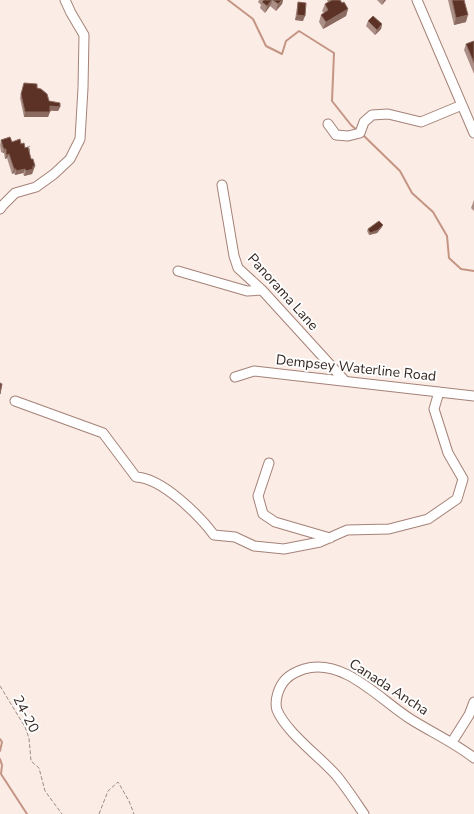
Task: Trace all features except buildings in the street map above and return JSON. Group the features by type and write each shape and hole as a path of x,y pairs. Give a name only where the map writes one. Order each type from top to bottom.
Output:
{"street":[{"path":"0,209 15,193 36,187 54,174 70,159 80,139 84,35 70,13 65,0"},
{"path":"418,0 474,133"},
{"path":"328,124 336,136 348,136 360,133 364,122 372,115 388,114 421,122 462,105"},
{"name":"Panorama Lane","path":"222,185 234,256 238,268 262,290 345,381"},
{"path":"178,271 247,291 262,290"},
{"name":"Dempsey Waterline Road","path":"235,377 254,371 474,396"},
{"path":"15,401 103,433 136,477 142,477 168,490 203,520 214,535 234,537 254,546 284,549 320,542 347,530 389,529 428,519 457,499 463,479 448,453 434,408 439,392"},
{"path":"269,463 258,496 263,514 275,522 330,538"},
{"name":"Canada Ancha","path":"364,814 336,775 284,722 277,709 277,694 286,679 298,671 311,667 324,666 342,672 361,683 411,720 452,742 474,758"},
{"path":"452,742 469,715 474,702"}],"path":[{"path":"23,149 30,146 29,153 27,154"},
{"name":"24-20","path":"0,686 25,727 29,738 31,761 39,768 45,791 62,814"},
{"path":"99,814 108,791 118,782 129,801 134,814"}],"waterway":[{"path":"228,0 253,19 266,46 282,54 286,41 299,31 334,53 332,101 351,125 358,131"},
{"path":"363,135 400,171 412,193 433,212 447,236 449,258 461,269 474,271"},
{"path":"0,739 2,742 0,751"},
{"path":"0,759 2,765 1,774 27,814"}]}
